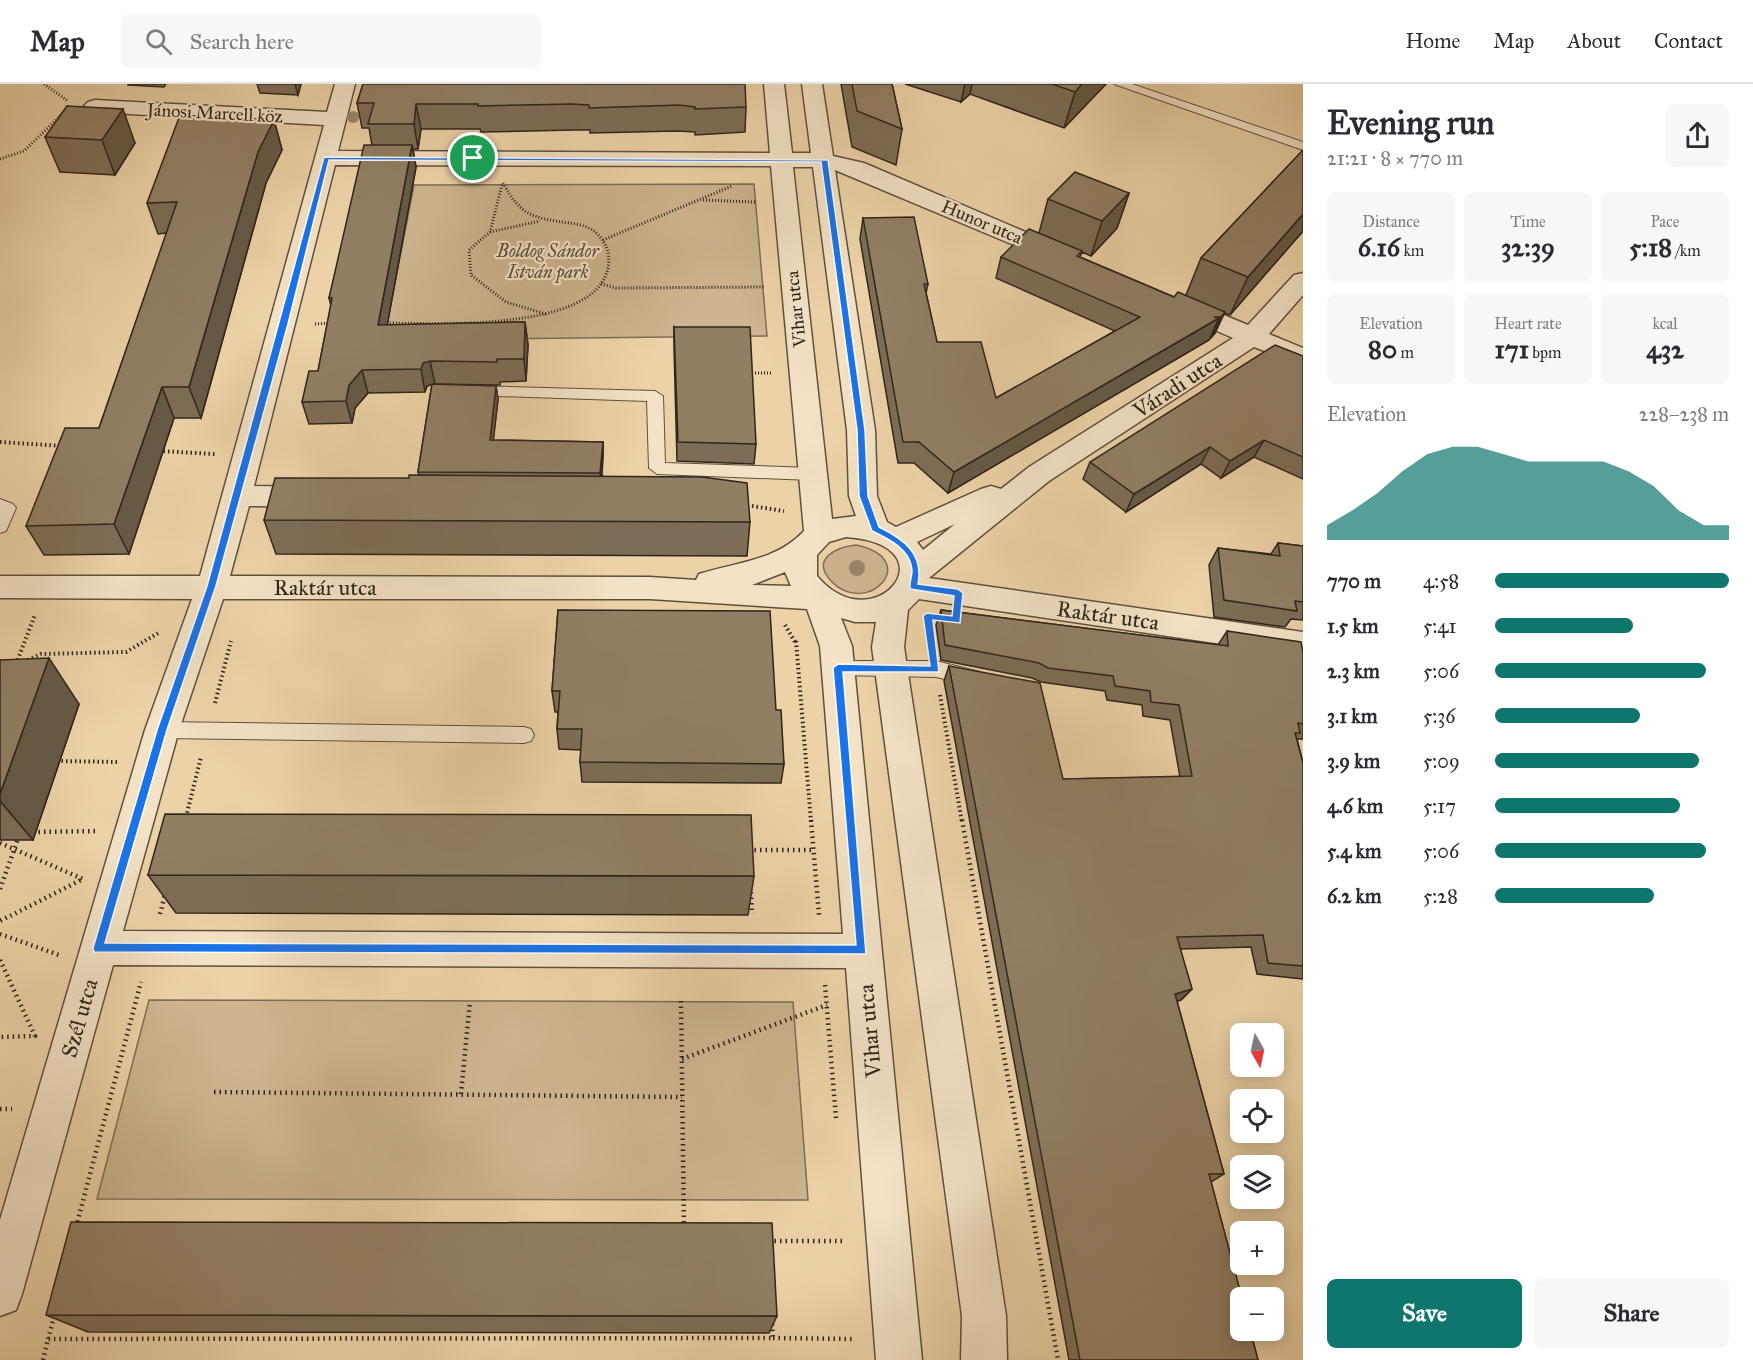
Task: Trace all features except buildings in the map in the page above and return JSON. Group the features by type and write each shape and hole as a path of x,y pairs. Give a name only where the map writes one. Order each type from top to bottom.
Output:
{"street":[{"name":"Szél utca","path":"0,1294 162,730 212,586 284,324 345,84"},
{"name":"Vihar utca","path":"774,84 812,474 811,543"},
{"path":"813,84 861,430 863,496 886,534 911,554 908,588 888,647 984,1316 984,1360"},
{"name":"Jánosi Marcell köz","path":"95,106 335,119"},
{"name":"Hunor utca","path":"326,158 824,160 856,168 1083,265"},
{"name":"Váradi utca","path":"908,588 1039,474 1252,337 1303,280"},
{"path":"1158,297 1303,358"},
{"name":"Váradi utca","path":"886,534 1039,474"},
{"path":"237,496 344,497"},
{"path":"886,534 846,526 811,543 801,575 818,598 842,609 869,612 908,588"},
{"name":"Raktár utca","path":"650,588 729,580 758,572 811,543"},
{"name":"Raktár utca","path":"0,587 650,588 762,597 818,598"},
{"name":"Raktár utca","path":"908,588 958,593 1303,644"},
{"name":"Vihar utca","path":"818,598 836,646 899,1360"},
{"path":"98,948 862,951"}],"lane":[{"path":"1120,84 1303,146"},
{"path":"458,391 655,396 657,468 812,474"},
{"path":"0,505 7,508 0,527"},
{"path":"838,668 936,669 987,679"},
{"path":"162,730 524,735"}],"path":[{"path":"0,159 24,151 41,137 61,115 95,106"},
{"path":"375,323 515,321 550,315 580,301 602,284 609,259 603,240 589,229 541,221 523,213 509,200 502,183 490,232"},
{"path":"603,240 734,185"},
{"path":"700,200 762,202"},
{"path":"541,221 490,232 469,250 471,275 506,302 550,315"},
{"path":"602,284 616,288 770,287"},
{"path":"284,324 340,323"},
{"path":"750,373 777,373"},
{"path":"0,442 71,446"},
{"path":"154,451 249,456"},
{"path":"752,506 784,511"},
{"path":"958,593 957,620 927,616 1058,1360"},
{"path":"13,672 36,612"},
{"path":"16,666 41,654 126,652 160,632"},
{"path":"8,662 16,666"},
{"path":"53,761 120,762"},
{"path":"29,832 98,831"},
{"path":"0,889 22,832 12,832"},
{"path":"0,843 83,879 0,921"},
{"path":"737,850 815,850"},
{"path":"159,918 168,883"},
{"path":"0,934 60,955"},
{"path":"0,960 34,1036 0,1037"},
{"path":"461,1094 470,1001"},
{"path":"681,1002 685,1241"},
{"path":"682,1059 827,1005"},
{"path":"214,1092 682,1097"},
{"path":"0,1109 12,1109"},
{"path":"756,1241 846,1241"},
{"path":"768,1241 768,1252"},
{"path":"43,1360 56,1306"},
{"path":"772,1316 773,1338"},
{"path":"48,1339 854,1339"}],"green space":[{"name":"Boldog Sándor István park","path":"754,184 767,336 384,340 414,185"},
{"path":"856,545 876,552 886,562 887,572 883,582 873,590 860,593 846,591 832,582 823,567 824,561 834,552"},
{"path":"149,1000 793,1002 808,1200 97,1199"}],"route":[{"path":"326,158 473,158 824,160 861,430 863,496 875,529 896,539 911,554 916,571 913,587 958,593 957,620 927,616 936,669 838,668 862,951 98,948 162,730 212,586 249,456 326,158"}]}
